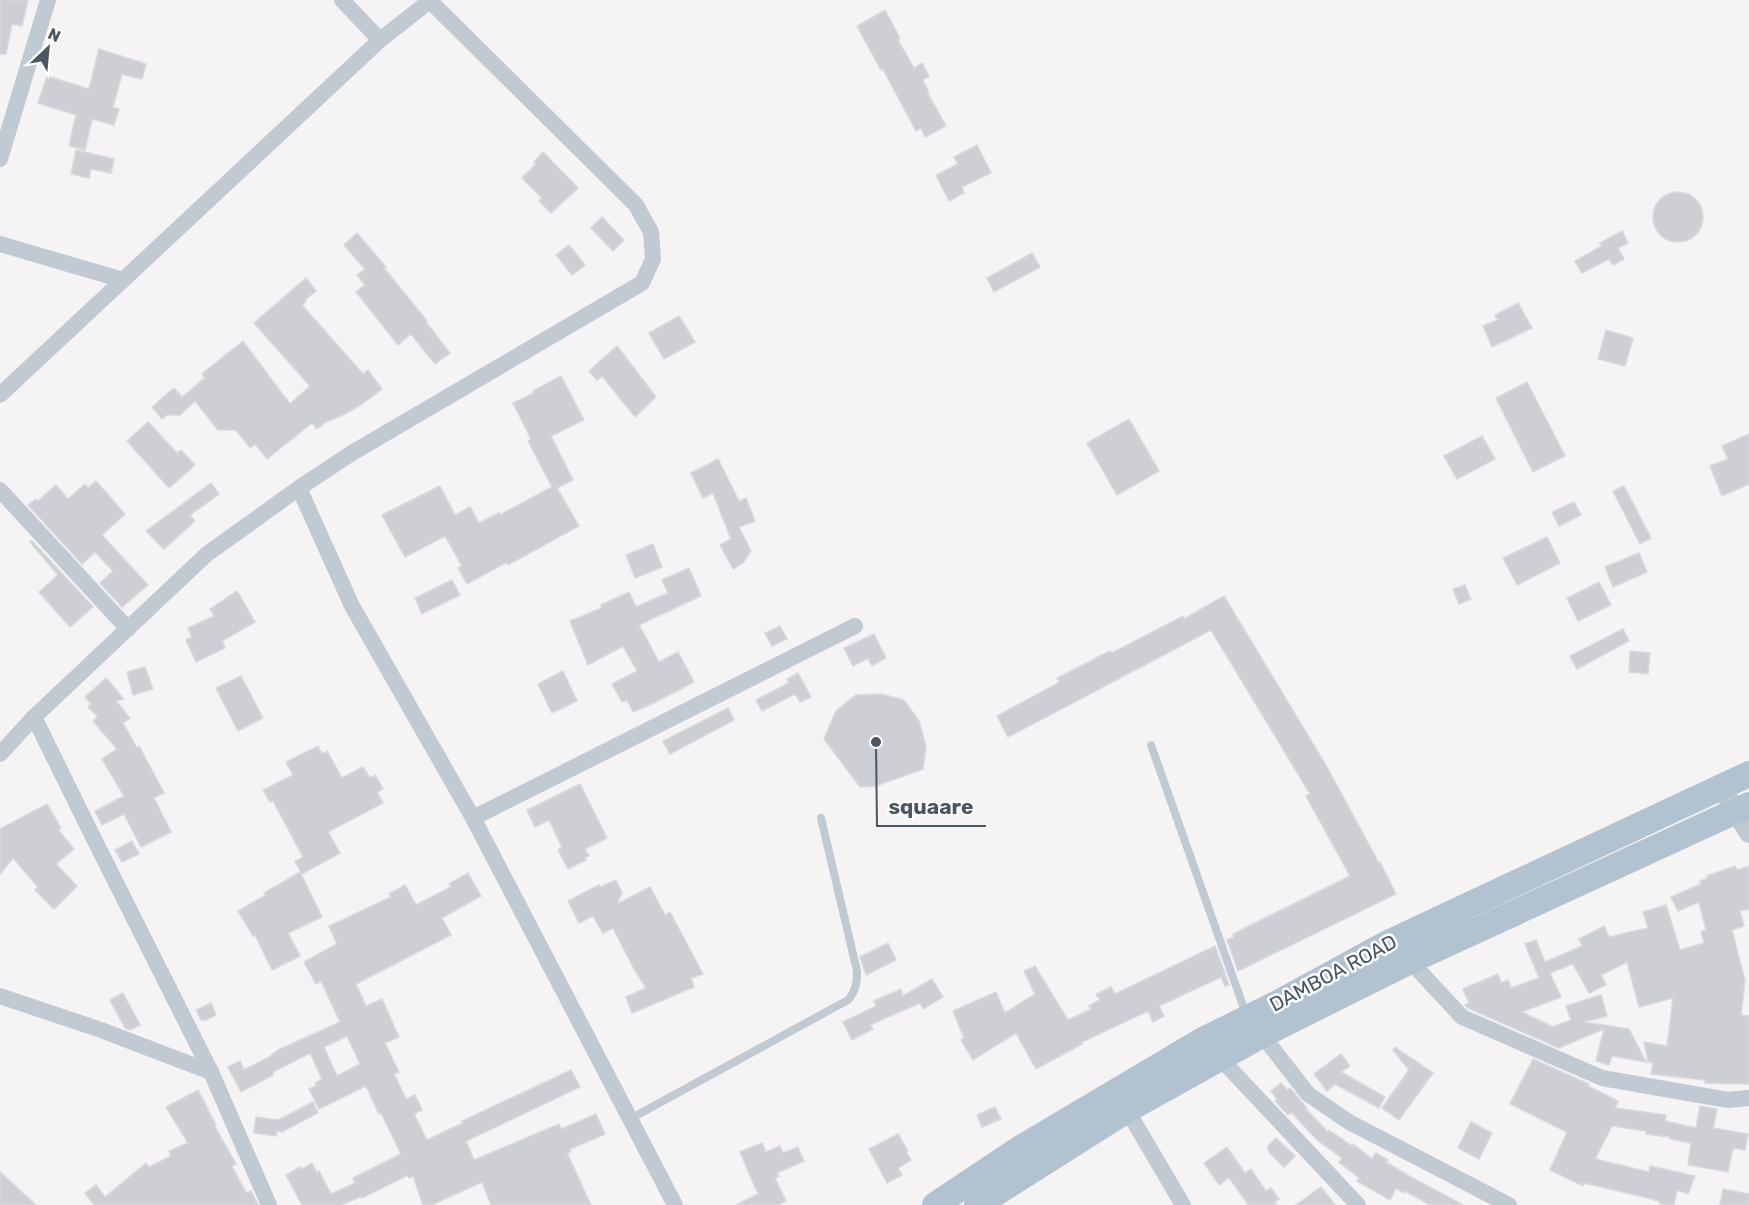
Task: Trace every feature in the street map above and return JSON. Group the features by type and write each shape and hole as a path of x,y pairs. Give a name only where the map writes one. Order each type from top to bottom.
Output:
{"main road":[{"name":"DAMBOA ROAD","path":"977,1205 1127,1110 1219,1057 1280,1002 1388,943 1749,774"},
{"name":"DAMBOA ROAD","path":"935,1205 1019,1149 1203,1040 1255,1026 1410,961 1743,808"}],"street":[{"path":"0,159 48,0"},
{"path":"342,0 380,40"},
{"path":"0,395 380,40 430,1 636,205 651,232 653,259 642,283 352,453 207,554 34,717 0,754"},
{"path":"0,244 123,280"},
{"path":"299,488 351,606 473,819 675,1205"},
{"path":"0,490 128,628"},
{"path":"473,819 855,626"},
{"path":"34,717 211,1072 269,1205"},
{"path":"1721,787 1743,808 1749,833"},
{"path":"1410,961 1462,1017 1602,1078 1728,1100 1749,1098"},
{"path":"0,996 121,1037 211,1072"},
{"path":"1255,1026 1308,1094 1348,1122 1509,1205"},
{"path":"1219,1057 1358,1205"},
{"path":"1127,1110 1183,1205"}],"lane":[{"path":"1151,745 1255,1026"},
{"path":"630,1119 848,1000 854,993 857,982 856,970 821,818"}],"building":[{"path":"0,0 28,0 22,26 12,24 6,54 0,54"},
{"path":"885,10 914,68 922,63 929,76 923,80 946,126 925,137 921,128 916,131 857,26"},
{"path":"99,49 146,64 142,79 122,74 113,107 119,109 114,125 92,119 85,150 69,146 76,115 38,103 47,76 89,89"},
{"path":"977,145 991,173 962,187 964,193 949,201 936,175 958,164 954,157"},
{"path":"76,150 114,159 111,173 91,169 89,178 71,174"},
{"path":"543,152 578,188 551,213 539,201 542,198 522,178 536,164 534,162"},
{"path":"1673,192 1683,192 1696,199 1703,212 1703,222 1696,235 1683,242 1673,242 1664,238 1657,231 1653,222 1653,212 1657,203 1664,196"},
{"path":"602,217 624,240 613,251 591,228"},
{"path":"1622,231 1628,243 1618,248 1624,259 1613,265 1609,259 1582,273 1575,261 1602,246 1600,243"},
{"path":"357,233 386,267 384,268 450,353 435,364 411,334 398,345 356,292 365,285 357,275 365,269 344,245"},
{"path":"569,245 585,265 572,275 556,255"},
{"path":"1032,253 1040,267 994,292 987,278"},
{"path":"306,278 316,291 302,305 363,374 368,370 382,389 359,406 326,422 317,429 312,423 267,459 255,444 250,448 236,430 218,430 195,401 180,415 167,415 162,419 152,407 174,388 182,397 205,378 202,374 243,341 290,404 310,386 254,323"},
{"path":"1518,303 1532,328 1492,347 1483,326 1498,320 1495,315"},
{"path":"679,316 695,342 664,359 649,333"},
{"path":"1606,330 1633,338 1625,366 1598,359"},
{"path":"617,346 656,397 635,417 602,376 597,380 589,371"},
{"path":"561,376 584,420 551,436 573,480 557,488 579,526 508,565 507,562 467,584 458,568 462,566 445,536 405,557 382,515 440,486 455,515 470,507 479,523 499,513 500,515 552,487 528,441 531,439 513,403"},
{"path":"1527,382 1565,456 1533,472 1496,398"},
{"path":"1129,419 1159,471 1117,495 1087,443"},
{"path":"148,422 177,453 181,450 195,465 169,488 127,441"},
{"path":"1749,434 1749,484 1722,496 1710,466 1728,459 1722,446"},
{"path":"1482,436 1495,459 1457,479 1444,456"},
{"path":"718,459 739,501 746,498 755,521 739,527 751,551 743,563 733,569 720,545 731,539 713,493 703,498 691,473"},
{"path":"96,481 125,514 102,535 148,585 122,607 100,583 113,571 95,552 82,564 28,505 36,499 38,501 56,485 68,499 85,484 88,488"},
{"path":"211,483 219,494 190,515 195,521 164,549 146,531"},
{"path":"1624,486 1651,538 1640,544 1613,491"},
{"path":"1574,502 1581,515 1559,526 1552,512"},
{"path":"1547,537 1560,563 1517,585 1503,558"},
{"path":"32,541 93,607 70,627 39,592 58,575 30,542"},
{"path":"653,544 662,567 635,578 626,555"},
{"path":"1639,553 1647,572 1613,587 1605,567"},
{"path":"689,568 701,596 639,625 659,662 678,652 694,682 633,712 627,700 622,702 612,684 637,671 623,646 588,665 570,621 602,608 601,605 629,592 636,607 668,593 662,580"},
{"path":"452,580 460,595 422,614 415,598"},
{"path":"1599,582 1611,605 1578,621 1567,598"},
{"path":"1465,585 1471,599 1459,604 1453,589"},
{"path":"237,591 255,622 222,641 225,648 196,662 186,640 192,637 188,628 214,616 210,609"},
{"path":"1224,596 1327,767 1396,894 1238,971 1227,940 1234,937 1233,934 1350,876 1306,796 1310,794 1211,630 1008,737 997,716 1060,682 1057,678 1110,651 1112,653 1183,616 1184,619"},
{"path":"780,626 787,639 772,646 765,633"},
{"path":"1623,629 1629,641 1577,669 1570,656"},
{"path":"874,634 886,658 872,666 868,658 853,666 844,648"},
{"path":"1630,651 1650,653 1648,674 1629,672"},
{"path":"145,667 153,689 133,695 127,672"},
{"path":"563,671 577,701 552,713 538,684"},
{"path":"798,673 811,697 800,702 795,694 762,711 756,700 789,683 787,679"},
{"path":"241,676 263,718 238,731 216,688"},
{"path":"106,678 124,699 116,701 130,718 123,723 137,748 139,746 164,793 154,798 171,832 141,847 124,814 102,825 95,811 124,796 102,759 117,749 93,721 98,717 88,707 91,704 85,697"},
{"path":"881,694 904,700 919,721 926,746 923,769 876,786 860,787 824,739 836,711 856,695"},
{"path":"728,708 734,720 670,754 663,741"},
{"path":"318,746 322,754 327,751 342,778 363,767 370,778 375,775 383,789 377,792 383,803 328,832 340,853 302,874 295,861 303,857 273,801 270,802 263,790 293,775 286,762"},
{"path":"580,784 607,838 585,849 589,856 585,858 586,860 568,869 558,850 562,847 549,820 535,827 527,810"},
{"path":"47,804 61,828 58,830 74,849 56,864 77,886 54,909 35,890 38,887 13,858 0,874 0,829"},
{"path":"132,841 139,854 122,862 115,850"},
{"path":"1735,866 1737,870 1749,866 1749,909 1740,911 1744,926 1732,930 1745,981 1741,1015 1749,1016 1749,1084 1705,1083 1705,1080 1651,1074 1653,1063 1648,1062 1644,1042 1667,1046 1673,998 1639,1007 1627,962 1601,975 1606,985 1589,993 1573,964 1550,973 1561,997 1522,1012 1553,1027 1571,1020 1566,1006 1601,995 1607,1016 1584,1022 1629,1029 1646,1062 1612,1056 1609,1065 1596,1061 1604,1029 1559,1048 1465,1005 1469,1003 1463,989 1498,974 1501,983 1508,980 1511,988 1539,978 1525,944 1536,940 1545,962 1582,946 1579,939 1604,926 1609,937 1648,928 1643,912 1666,905 1680,950 1704,943 1701,932 1706,930 1699,902 1678,911 1671,897 1701,884 1700,881 1708,878 1707,876"},
{"path":"300,872 322,917 288,933 300,956 272,970 255,935 253,936 238,911"},
{"path":"468,873 481,896 442,918 451,935 356,984 366,1006 382,999 399,1037 385,1043 399,1072 394,1074 406,1099 415,1095 422,1110 414,1114 427,1140 571,1070 580,1087 466,1141 474,1160 559,1124 561,1129 596,1114 605,1134 570,1149 571,1152 567,1153 591,1205 491,1205 482,1182 432,1205 423,1205 413,1176 409,1178 408,1175 362,1198 362,1196 341,1205 302,1205 286,1175 300,1167 302,1169 312,1163 331,1194 355,1183 353,1178 401,1154 381,1113 379,1114 366,1086 319,1109 309,1089 316,1086 315,1083 322,1079 310,1053 241,1092 228,1067 240,1061 244,1070 278,1050 340,1022 321,981 316,984 304,962 337,944 329,926 391,897 389,894 405,885 416,905 451,887 449,884","holes":["347,1036 360,1064 337,1076 324,1047"]},
{"path":"616,880 622,893 617,904 650,887 665,915 670,912 703,974 691,978 694,987 632,1013 626,997 646,988 613,928 603,933 593,916 579,923 568,901 599,885 600,887"},
{"path":"888,943 896,960 866,975 860,957"},
{"path":"1215,946 1229,985 1225,986 1221,977 1159,1006 1164,1016 1153,1022 1148,1011 1082,1042 1036,1069 1016,1033 973,1060 961,1040 964,1038 953,1011 996,992 1005,1013 1035,994 1024,971 1035,966 1068,1020 1091,1009 1089,1006 1100,1000 1096,994 1111,987 1115,994"},
{"path":"932,979 943,997 923,1009 920,1003 870,1025 873,1029 852,1040 843,1022 876,1006 874,1001 901,989 903,996"},
{"path":"123,993 140,1025 131,1030 125,1028 110,1000"},
{"path":"211,1003 216,1015 201,1020 196,1010"},
{"path":"1395,1047 1433,1073 1399,1120 1382,1108 1409,1070 1393,1050"},
{"path":"1341,1054 1350,1066 1341,1072 1385,1097 1379,1108 1335,1084 1327,1091 1314,1074"},
{"path":"1533,1059 1589,1084 1588,1086 1618,1101 1615,1108 1666,1115 1665,1121 1696,1128 1700,1106 1717,1109 1713,1128 1748,1134 1745,1150 1733,1148 1728,1172 1688,1165 1691,1143 1646,1134 1646,1131 1612,1126 1595,1159 1649,1172 1650,1166 1695,1176 1688,1194 1677,1190 1674,1205 1666,1205 1659,1201 1584,1183 1583,1186 1550,1170 1567,1132 1510,1104"},
{"path":"1281,1083 1287,1090 1290,1088 1328,1132 1329,1130 1352,1146 1353,1144 1372,1159 1376,1153 1409,1176 1463,1205 1430,1205 1396,1188 1390,1200 1357,1181 1359,1178 1339,1162 1342,1158 1317,1140 1291,1112 1288,1115 1275,1101 1277,1099 1271,1091"},
{"path":"198,1090 208,1109 206,1110 236,1164 232,1166 246,1193 251,1191 258,1205 94,1205 85,1193 96,1185 105,1197 146,1163 149,1167 171,1156 169,1151 188,1143 166,1107"},
{"path":"313,1102 318,1113 282,1132 277,1131 276,1136 254,1133 256,1117 278,1120"},
{"path":"995,1107 1001,1119 982,1127 977,1115"},
{"path":"1471,1122 1492,1133 1479,1159 1458,1148"},
{"path":"898,1134 911,1160 898,1168 902,1175 887,1183 869,1149"},
{"path":"1276,1138 1295,1156 1284,1167 1268,1151 1268,1146"},
{"path":"762,1143 766,1152 780,1146 783,1153 798,1147 804,1161 777,1173 779,1176 775,1178 786,1201 778,1205 736,1205 758,1194 740,1152"},
{"path":"1227,1147 1245,1173 1251,1169 1266,1191 1271,1188 1279,1199 1274,1202 1277,1205 1246,1205 1248,1204 1229,1178 1219,1185 1204,1163"},
{"path":"0,1172 36,1205 0,1205"},
{"path":"1321,1187 1335,1205 1296,1205"},
{"path":"1723,1189 1749,1194 1749,1205 1720,1205"}],"place":[{"name":"squaare","path":"876,742"}]}
